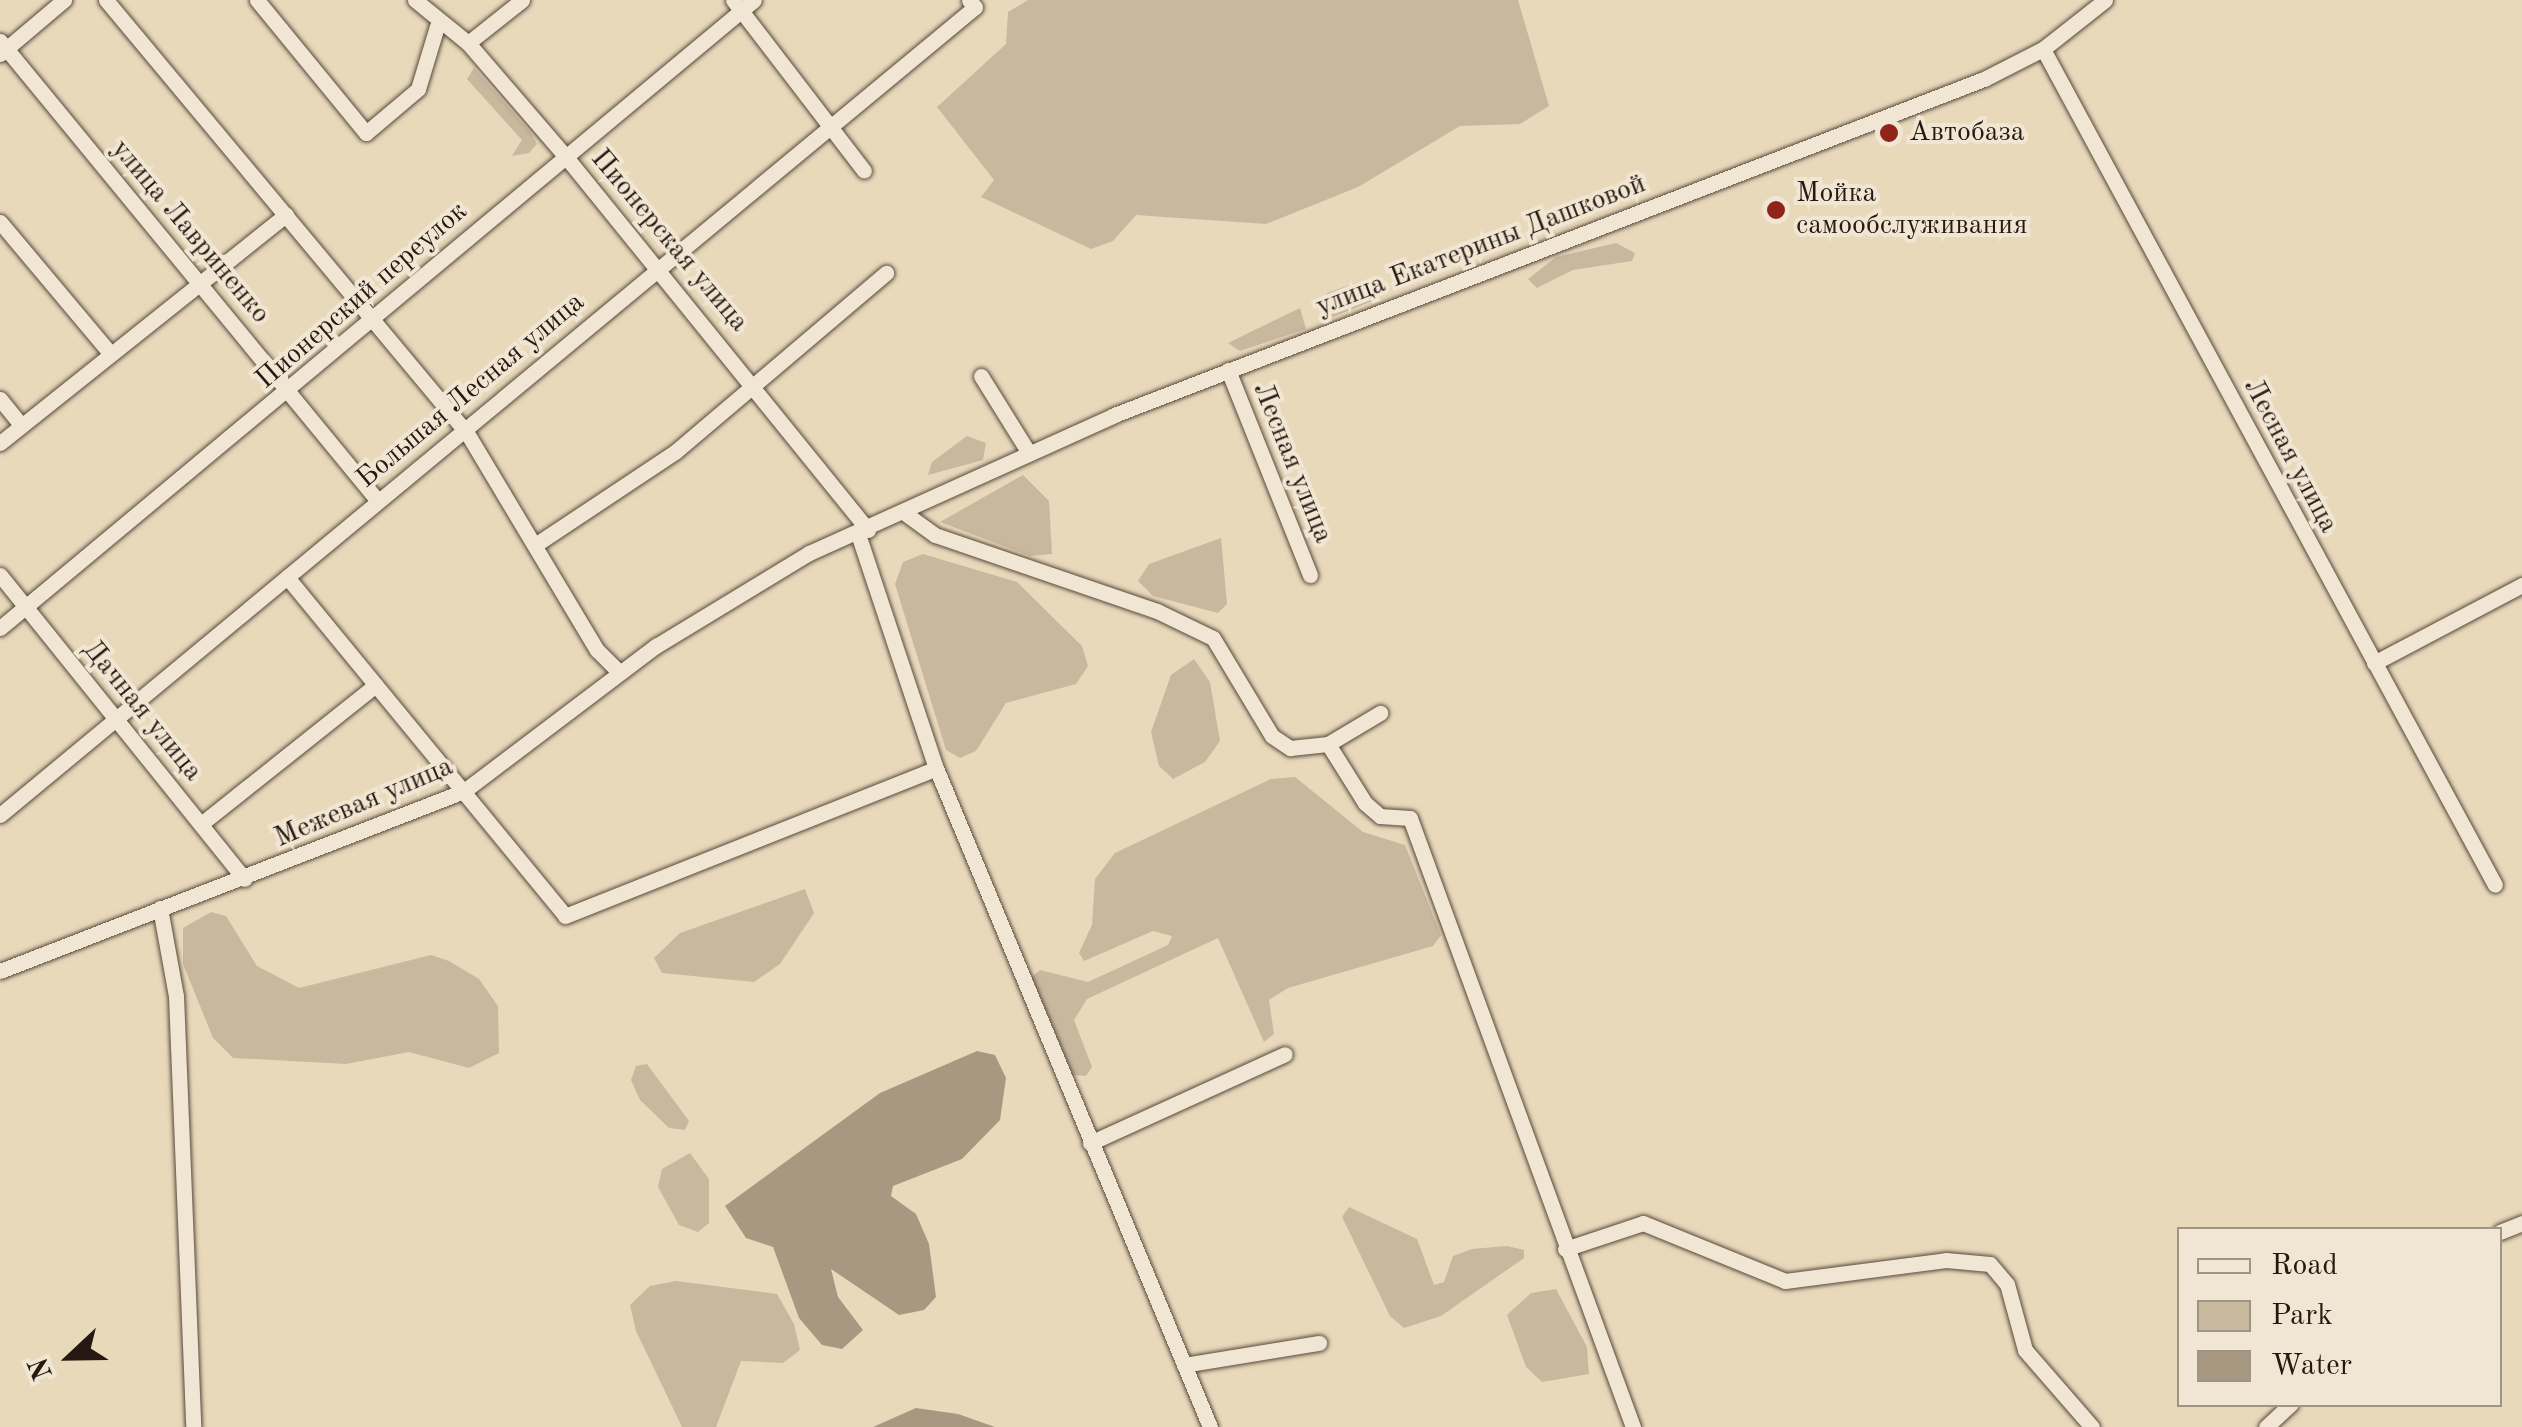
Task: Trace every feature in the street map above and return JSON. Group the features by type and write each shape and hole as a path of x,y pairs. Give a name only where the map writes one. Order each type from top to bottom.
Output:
{"street":[{"path":"2,48 64,0"},
{"path":"106,0 467,433 535,546 619,672"},
{"path":"257,0 366,133 418,89 437,26"},
{"name":"Пионерская улица","path":"415,0 437,26 468,43 658,265 758,385 863,532 936,768 1210,1427"},
{"path":"468,43 522,0"},
{"name":"улица Екатерины Дашковой","path":"863,532 1029,453 1228,370 1984,79 2043,49 2105,0"},
{"path":"743,3 826,124 864,171"},
{"name":"Пионерский переулок","path":"0,628 290,392 743,3"},
{"name":"Большая Лесная улица","path":"0,815 378,500 467,433 658,265 972,3"},
{"name":"улица Лавриненко","path":"2,48 378,500"},
{"name":"Лесная улица","path":"2043,49 2496,885"},
{"path":"0,443 198,280 286,215"},
{"path":"0,222 110,353"},
{"path":"535,546 675,452 886,273"},
{"name":"Лесная улица","path":"1228,370 1310,575"},
{"path":"981,376 1029,453"},
{"path":"0,399 20,424"},
{"path":"906,514 935,534 1157,611 1214,638 1272,736 1290,748 1328,744 1380,714"},
{"name":"Межевая улица","path":"0,970 464,791 619,672 789,563 863,532"},
{"name":"Дачная улица","path":"0,575 244,879"},
{"path":"287,577 565,916 936,768"},
{"path":"2374,663 2522,586"},
{"path":"201,824 376,685"},
{"path":"1328,744 1364,803 1380,816 1410,818 1471,967 1565,1248 1633,1427"},
{"path":"160,908 176,996 193,1427"},
{"path":"1090,1143 1284,1054"},
{"path":"1565,1248 1643,1222 1785,1281 1946,1260 1990,1264 2007,1284 2025,1350 2092,1427"},
{"path":"1184,1365 1319,1343"},
{"path":"2266,1427 2287,1407"}],"green space":[{"path":"1028,0 1518,0 1549,106 1520,124 1460,126 1358,187 1266,224 1136,215 1113,241 1091,249 981,197 994,180 937,107 1006,44 1008,12"},
{"path":"474,68 531,133 537,144 529,153 512,156 522,140 467,79"},
{"path":"1616,243 1635,253 1632,261 1573,270 1537,288 1528,279 1556,257"},
{"path":"1370,278 1377,299 1328,319 1322,313 1327,293"},
{"path":"1300,308 1306,329 1240,351 1228,343"},
{"path":"967,436 986,443 983,460 928,475 932,462"},
{"path":"1023,475 1049,501 1052,554 1030,556 940,522"},
{"path":"1221,538 1227,604 1218,613 1153,596 1138,581 1149,564"},
{"path":"923,554 1017,582 1082,646 1088,666 1076,684 1006,703 976,751 960,758 946,750 895,584 903,562"},
{"path":"1194,659 1210,682 1220,741 1205,762 1173,779 1159,766 1151,732 1171,675"},
{"path":"1295,777 1363,832 1405,845 1441,935 1433,946 1288,988 1269,1000 1274,1034 1264,1042 1218,938 1087,999 1074,1020 1092,1067 1086,1076 1073,1075 1032,977 1040,970 1088,982 1168,945 1172,936 1153,931 1084,961 1079,953 1092,925 1095,879 1115,853 1271,779"},
{"path":"805,889 814,913 780,964 754,982 662,973 654,958 680,933"},
{"path":"211,912 226,916 257,966 299,988 431,955 449,961 479,979 498,1006 499,1053 469,1068 409,1052 346,1064 233,1058 213,1038 183,964 183,928"},
{"path":"647,1064 689,1121 685,1130 669,1128 640,1100 631,1080 636,1066"},
{"path":"690,1153 709,1179 709,1223 698,1232 679,1225 658,1187 662,1169"},
{"path":"1349,1207 1417,1239 1434,1285 1444,1282 1453,1256 1472,1249 1507,1246 1524,1250 1524,1258 1441,1316 1404,1328 1390,1316 1342,1217"},
{"path":"676,1281 777,1294 794,1324 800,1350 783,1363 741,1361 716,1427 682,1427 636,1331 630,1305 650,1286"},
{"path":"1556,1289 1587,1347 1589,1374 1542,1382 1526,1367 1507,1315 1531,1293"}],"water":[{"path":"977,1051 995,1055 1006,1078 1000,1120 962,1159 893,1186 891,1196 916,1214 929,1244 936,1297 924,1310 899,1315 831,1269 838,1297 863,1330 842,1349 822,1345 799,1318 773,1247 746,1238 725,1206 880,1093"},
{"path":"916,1408 958,1414 995,1427 873,1427"}],"place":[{"name":"Автобаза","path":"1889,133"},
{"name":"Мойка самообслуживания","path":"1776,210"}]}
